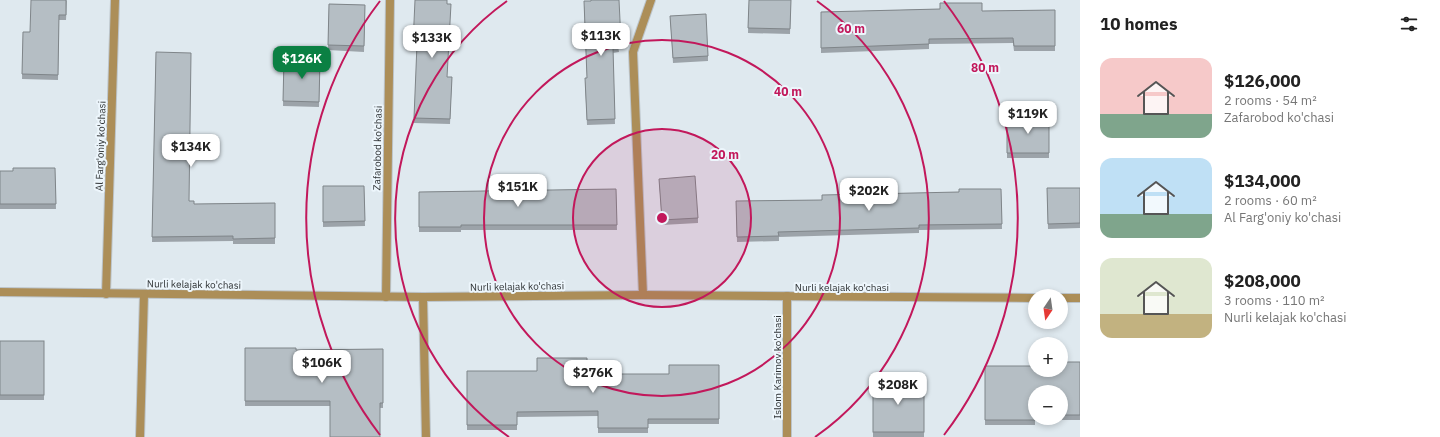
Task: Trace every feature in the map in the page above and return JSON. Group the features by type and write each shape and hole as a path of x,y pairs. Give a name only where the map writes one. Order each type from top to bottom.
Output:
{"street":[{"name":"Al Farg'oniy ko'chasi","path":"106,294 115,0"},
{"name":"Zafarobod ko'chasi","path":"386,297 390,0"},
{"path":"642,295 633,52 651,0"},
{"name":"Nurli kelajak ko'chasi","path":"0,292 386,297 642,295 1028,298"},
{"path":"140,437 144,294"},
{"name":"Islom Karimov ko'chasi","path":"787,296 787,437"},
{"path":"423,297 426,437"},
{"path":"1068,298 1080,298"}],"building":[{"path":"31,0 66,0 66,15 59,15 58,75 22,74 23,32 30,32"},
{"path":"415,0 447,0 447,4 451,4 447,77 452,77 450,119 414,118 417,44 413,44"},
{"path":"619,0 621,41 618,41 619,47 613,48 615,119 587,120 584,1"},
{"path":"749,0 791,0 790,29 748,28"},
{"path":"940,3 982,3 982,11 1055,10 1055,46 1014,46 1013,38 929,39 929,44 821,48 821,12 940,9"},
{"path":"329,4 365,5 364,46 328,45"},
{"path":"706,14 708,56 673,58 670,16"},
{"path":"156,52 191,53 189,201 194,201 194,204 275,203 275,238 233,239 233,236 152,237"},
{"path":"284,59 320,60 319,102 283,101"},
{"path":"1049,117 1049,153 1007,153 1007,118"},
{"path":"13,168 55,168 56,204 0,204 0,171 13,171"},
{"path":"695,176 698,218 662,220 659,179"},
{"path":"323,186 364,186 365,221 323,222"},
{"path":"1047,188 1080,188 1080,223 1048,224"},
{"path":"616,189 617,225 461,225 461,227 419,227 419,192"},
{"path":"959,189 1001,189 1002,224 919,225 919,228 778,232 779,236 737,237 736,201 822,200 822,195 959,192"},
{"path":"0,341 44,341 44,395 0,395"},
{"path":"245,348 296,348 296,350 383,349 383,403 380,403 380,437 330,437 330,401 245,401"},
{"path":"537,358 587,358 587,374 669,374 669,365 719,365 719,419 648,419 648,428 598,428 598,411 517,412 517,425 467,425 467,371 537,371"},
{"path":"1068,362 1080,362 1080,415 1068,415 1068,385 1028,385 1028,420 985,420 985,366 1028,366 1028,377 1068,377"},
{"path":"873,379 924,379 924,432 873,432"}]}
